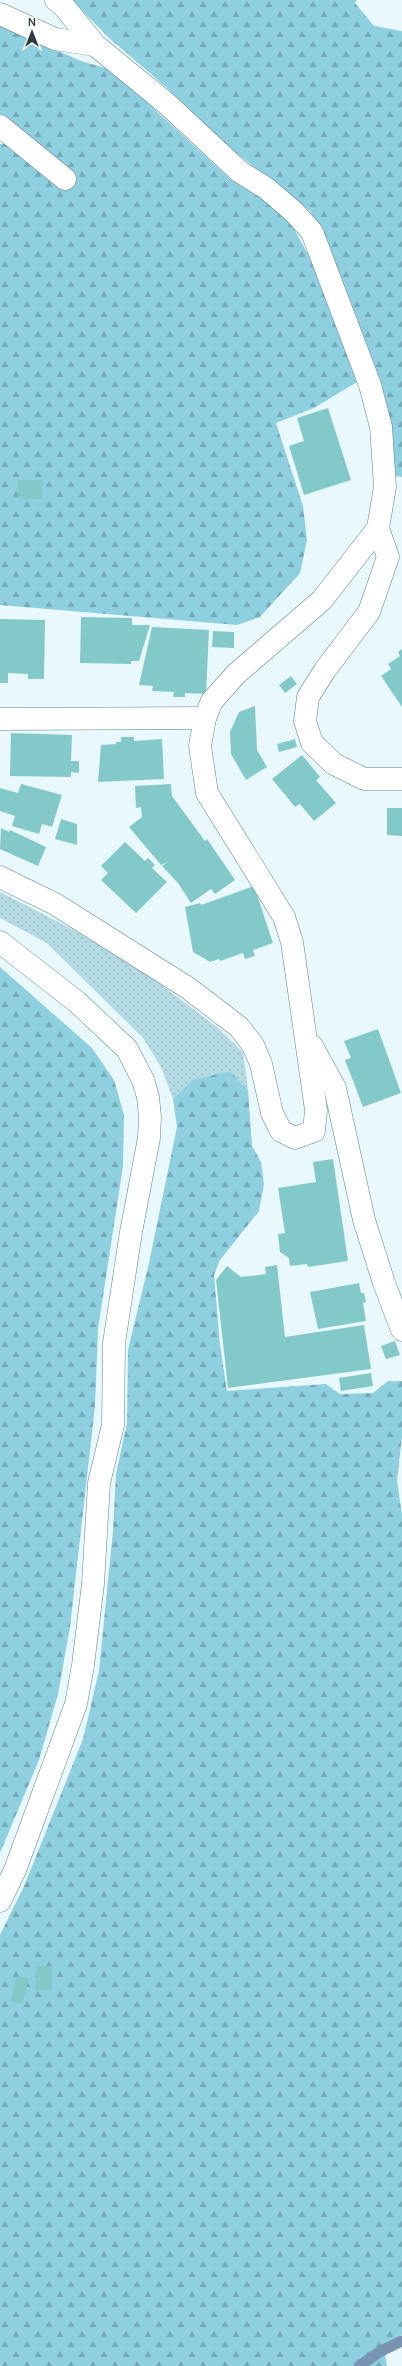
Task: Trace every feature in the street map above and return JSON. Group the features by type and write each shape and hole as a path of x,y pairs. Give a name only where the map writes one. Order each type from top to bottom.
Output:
{"street":[{"path":"0,877 55,904 188,988 239,1027 253,1045 261,1064 272,1113 281,1131 295,1138 314,1131 316,1110 292,942 284,917 207,794 200,746 205,718 212,701 236,674 322,600 378,528 385,487 381,427 370,385 312,232 294,212 266,188 240,172 166,103 96,45 62,4 56,0"},
{"path":"0,14 55,39 96,45"},
{"path":"0,126 65,179"},
{"path":"378,528 388,557 369,612 325,670 308,697 305,721 312,743 334,764 364,780 402,780"},
{"path":"0,719 205,718"},
{"path":"0,942 77,1002 127,1049 144,1080 148,1097 150,1117 149,1138 131,1232 114,1343 113,1425 99,1483 93,1584 83,1665 76,1704 15,1870 0,1901"},
{"path":"306,1036 335,1088 364,1220 384,1283 402,1330"}],"shaded area":[{"path":"0,892 72,929 148,975 217,1027 243,1052 248,1090 230,1071 192,1080 173,1099 161,1067 143,1038 47,943 0,918"}],"green space":[{"path":"72,0 357,0 355,3 374,26 402,31 402,477 395,476 388,413 324,235 310,211 235,152 166,87 109,38"},
{"path":"0,19 47,46 81,61 112,70 230,179 263,199 293,227 315,267 357,382 314,408 276,423 303,506 307,540 300,573 260,617 237,625 0,605 0,144 8,143 64,187 76,176 0,114"},
{"path":"0,967 92,1048 114,1080 124,1115 123,1166 98,1329 95,1406 70,1627 58,1694 39,1760 0,1853"},
{"path":"230,1071 248,1090 252,1146 261,1162 264,1184 259,1211 220,1260 214,1275 220,1345 227,1391 326,1384 340,1394 373,1393 388,1381 402,1381 402,1437 397,1481 402,1515 402,2334 385,2354 387,2366 0,2366 0,1935 25,1884 83,1739 99,1671 113,1531 116,1474 127,1423 128,1350 149,1263 177,1127 173,1099 192,1080"}],"building":[{"path":"328,408 351,480 304,495 289,446 304,441 297,418"},
{"path":"18,480 42,480 42,499 18,499"},
{"path":"81,617 132,618 132,625 150,625 139,661 131,661 131,664 80,663"},
{"path":"0,619 45,620 44,679 28,679 28,674 8,673 8,683 0,683"},
{"path":"152,627 209,630 206,694 185,693 185,697 173,697 174,692 152,691 153,686 139,685"},
{"path":"213,631 234,632 234,648 212,647"},
{"path":"402,649 402,707 381,676 391,669 388,664 400,656 398,652"},
{"path":"291,676 297,684 285,693 279,685"},
{"path":"255,706 257,750 267,767 246,780 231,754 230,732 239,712"},
{"path":"11,733 72,735 71,761 79,761 79,773 71,772 71,777 10,776"},
{"path":"121,737 134,737 134,741 162,739 164,779 98,782 101,745 116,744 116,742 121,742"},
{"path":"295,739 297,747 279,752 277,744"},
{"path":"302,755 320,777 316,780 336,803 314,821 300,804 295,807 272,779"},
{"path":"21,784 62,795 52,827 42,824 39,834 12,826 15,816 0,811 0,788 18,793"},
{"path":"171,784 172,796 205,841 207,839 235,880 215,894 211,889 191,903 178,883 162,866 168,862 161,865 129,827 142,817 141,807 136,808 135,786"},
{"path":"387,808 402,808 402,836 387,835"},
{"path":"61,819 77,824 77,845 55,839"},
{"path":"1,828 9,832 10,830 46,847 38,866 0,849"},
{"path":"125,842 145,861 148,858 155,865 152,868 167,882 136,913 101,880 108,873 101,866"},
{"path":"254,886 273,943 253,950 255,956 245,959 243,953 220,961 219,959 210,962 193,952 185,907 200,903 201,905"},
{"path":"378,1029 401,1093 363,1107 345,1060 351,1058 344,1041"},
{"path":"333,1159 348,1261 308,1267 307,1264 290,1266 289,1258 280,1252 278,1234 285,1233 278,1188 316,1182 313,1162"},
{"path":"277,1265 285,1337 364,1325 371,1369 228,1388 216,1280 227,1266 241,1277 266,1274 265,1267"},
{"path":"359,1283 361,1293 364,1293 366,1302 363,1303 366,1321 318,1329 310,1292"},
{"path":"395,1341 400,1355 386,1359 381,1346"},
{"path":"371,1373 373,1386 341,1391 339,1378"},
{"path":"36,1966 52,1966 52,1990 35,1990"},
{"path":"17,1976 29,1979 22,2004 10,2001"}],"waterway":[{"path":"359,2366 381,2351 402,2341"}]}
